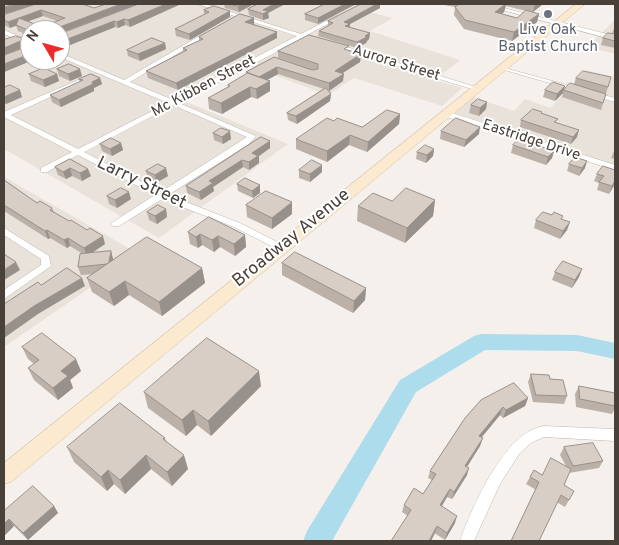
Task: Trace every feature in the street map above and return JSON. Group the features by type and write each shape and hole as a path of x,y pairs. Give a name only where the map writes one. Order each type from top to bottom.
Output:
{"main road":[{"name":"Broadway Avenue","path":"4,475 581,4"}],"street":[{"path":"200,4 311,38"},
{"path":"483,4 615,38"},
{"path":"228,21 246,12"},
{"name":"Mc Kibben Street","path":"44,170 346,13"},
{"path":"125,82 220,26"},
{"path":"4,32 20,39"},
{"name":"Aurora Street","path":"329,44 477,89"},
{"path":"262,56 271,59"},
{"path":"70,59 252,136 246,142 116,224"},
{"path":"503,68 615,100"},
{"path":"4,115 101,72"},
{"name":"Eastridge Drive","path":"446,114 615,168"},
{"name":"Larry Street","path":"4,115 162,195 198,212 237,225 282,248"},
{"path":"4,231 46,258 46,266 4,295"},
{"path":"467,541 506,462 520,444 541,432 615,435"}],"shaded area":[{"path":"4,4 359,4 352,8 393,18 370,31 460,60 435,80 462,88 442,106 354,78 328,95 241,63 177,98 288,144 159,238 4,149"},
{"path":"615,20 615,54 587,47"},
{"path":"586,70 615,77 615,165 455,113 473,97 514,111 525,99 550,108"},
{"path":"4,177 139,254 4,347"}],"building":[{"path":"4,4 16,4 4,7"},
{"path":"36,4 82,4 94,8 106,4 121,4 70,23 70,20 60,20 65,18 41,10 8,22 4,20 4,15"},
{"path":"139,4 166,4 128,20 114,21 70,38 70,30"},
{"path":"258,4 274,4 263,10 268,11 263,14 248,9"},
{"path":"325,4 345,4 318,18 305,14"},
{"path":"361,4 377,4 344,22 350,24 345,26 370,33 365,36 367,37 357,42 319,31 333,23 328,21"},
{"path":"460,4 506,4 495,12 517,18 526,10 539,14 514,32 465,20 455,7"},
{"path":"214,6 230,11 189,34 175,29 209,12 204,10"},
{"path":"240,14 254,18 245,22 277,32 176,83 146,71 187,50 183,48 203,39 199,37"},
{"path":"19,18 24,20 20,20 20,27 16,25"},
{"path":"608,33 615,34 615,41 603,38"},
{"path":"309,35 349,46 344,49 361,54 335,71 344,74 329,83 277,67 259,77 246,72 274,57 312,70 318,69 318,64 278,51"},
{"path":"16,36 20,37 20,41 4,48 4,40"},
{"path":"152,38 165,43 138,54 127,50"},
{"path":"20,49 20,58 4,64 4,55"},
{"path":"70,64 80,69 68,74 59,70 70,70"},
{"path":"39,70 48,70 57,74 43,80 29,74"},
{"path":"583,71 611,77 608,87 576,78"},
{"path":"248,73 270,81 256,89 250,87 221,103 208,98 230,86 228,85"},
{"path":"91,74 100,78 92,82 93,84 59,100 50,95 83,80 79,79"},
{"path":"553,82 565,86 557,94 545,90"},
{"path":"570,83 606,94 603,103 564,90"},
{"path":"10,85 20,90 4,97 4,88"},
{"path":"326,88 331,94 296,116 287,113"},
{"path":"478,99 487,102 480,108 471,105"},
{"path":"533,109 558,119 554,122 579,130 573,137 521,120"},
{"path":"387,110 400,114 368,142 350,135 327,151 296,139 327,118 334,121 337,118 362,127"},
{"path":"456,118 480,127 466,140 441,131"},
{"path":"221,128 230,131 222,137 213,133"},
{"path":"261,137 270,141 252,153 258,156 249,162 242,160 209,181 213,183 199,192 186,186"},
{"path":"111,138 121,143 110,149 100,144"},
{"path":"519,139 554,151 548,157 513,145"},
{"path":"425,145 434,149 427,155 417,152"},
{"path":"575,157 587,161 582,168 569,164"},
{"path":"70,159 88,169 80,173 70,168 63,172 55,167"},
{"path":"312,160 322,165 310,174 299,170"},
{"path":"158,164 166,168 155,175 146,171"},
{"path":"603,166 615,170 615,181 612,186 599,182 604,176 597,174"},
{"path":"245,178 260,185 252,191 237,184"},
{"path":"4,180 37,203 40,201 52,208 50,210 69,221 71,220 87,230 90,228 103,236 84,248 68,238 64,240 47,230 45,231 4,205"},
{"path":"121,188 129,192 115,200 107,196"},
{"path":"406,188 435,200 407,228 358,206 373,193 392,201"},
{"path":"266,191 292,202 272,218 246,205"},
{"path":"158,205 166,209 155,216 147,212"},
{"path":"543,212 552,215 554,212 563,216 561,219 570,222 563,231 536,220"},
{"path":"209,217 245,235 234,244 218,236 212,240 200,234 196,237 188,232"},
{"path":"147,237 202,268 159,302 125,281 109,292 87,278"},
{"path":"111,251 107,264 78,267 80,254"},
{"path":"295,252 366,288 354,301 282,263"},
{"path":"4,254 16,262 4,270"},
{"path":"563,261 582,269 575,280 555,272"},
{"path":"67,268 82,278 34,306 4,327 4,304 38,282 41,285"},
{"path":"42,333 76,359 61,371 68,376 53,388 28,368 39,360 22,347"},
{"path":"207,338 259,371 208,421 193,410 182,420 144,392"},
{"path":"531,374 549,375 550,379 563,380 567,396 536,395"},
{"path":"514,383 528,398 506,410 503,407 479,436 483,438 465,466 469,468 454,492 450,489 440,505 457,516 447,533 437,526 429,541 391,541 411,510 404,505 414,488 423,494 436,474 430,471 465,418 481,400"},
{"path":"579,386 615,393 615,406 580,399"},
{"path":"120,403 184,455 167,472 146,455 120,480 108,470 101,477 67,447"},
{"path":"593,443 603,461 573,466 564,447"},
{"path":"551,458 571,469 564,485 574,491 569,500 561,495 539,541 511,541 539,482 530,477 534,470 542,475"},
{"path":"33,486 54,506 23,533 9,519 4,524 4,511"}],"waterway":[{"path":"317,541 408,386 481,342 577,343 615,351"}],"place":[{"name":"Live Oak Baptist Church","path":"548,14"}]}
